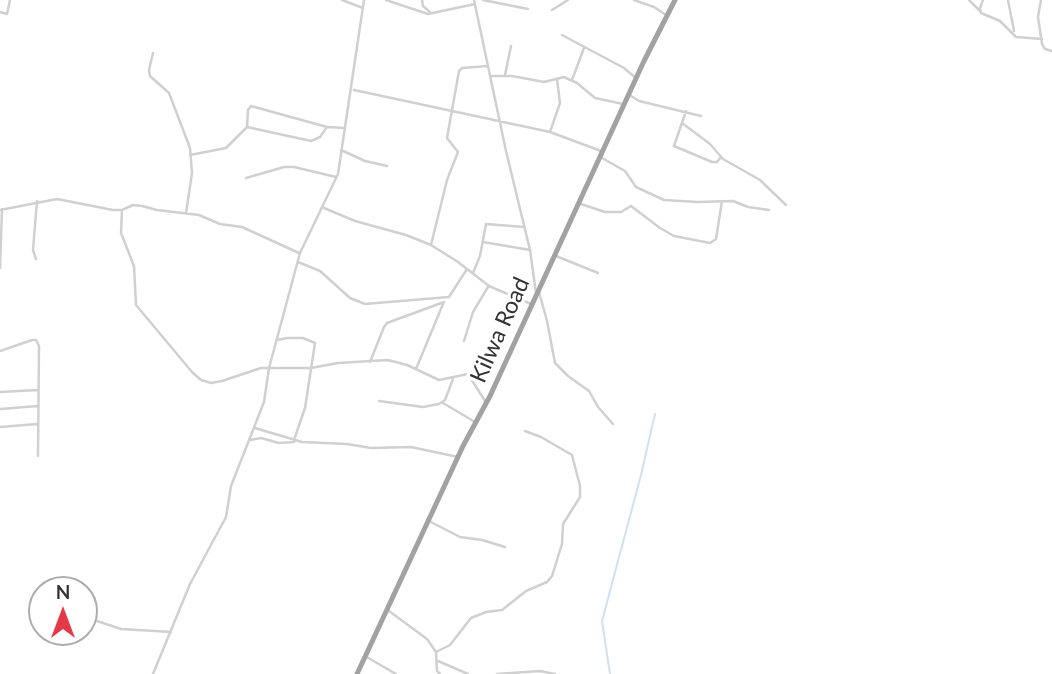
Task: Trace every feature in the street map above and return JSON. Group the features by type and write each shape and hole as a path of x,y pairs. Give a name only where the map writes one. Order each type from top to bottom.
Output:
{"highway":[{"name":"Kilwa Road","path":"356,674 486,402 628,94 675,0"}],"street":[{"path":"0,12 7,14 10,0"},
{"path":"342,0 363,8"},
{"path":"153,674 190,584 226,516 231,486 264,402 269,368 300,253 337,177 364,0"},
{"path":"386,0 412,10 431,13 475,2 530,250 536,291 547,321 555,363 589,391 613,424"},
{"path":"422,0 423,6 431,13"},
{"path":"483,0 528,9"},
{"path":"552,10 568,0"},
{"path":"634,0 666,15"},
{"path":"969,0 980,12 1000,21 1017,37 1042,39"},
{"path":"980,12 984,0"},
{"path":"1008,0 1014,34"},
{"path":"1041,0 1038,17 1042,39 1044,48 1052,51"},
{"path":"562,35 624,68 636,78"},
{"path":"505,75 511,46"},
{"path":"572,80 584,48"},
{"path":"153,53 148,73 169,93 187,140 192,173 186,213"},
{"path":"430,245 447,180 458,152 447,138 460,69 488,66"},
{"path":"490,76 505,75 544,82 561,77 572,80 595,99 624,104"},
{"path":"550,132 560,103 557,79"},
{"path":"352,90 550,132 600,154 625,171 636,187 664,200 733,201 748,207 769,210"},
{"path":"628,94 639,101 701,116"},
{"path":"190,155 226,148 247,127 248,107 251,106 327,127 344,128"},
{"path":"686,111 674,147 712,162 717,162 721,157"},
{"path":"681,123 710,144 721,157 760,180 786,205"},
{"path":"247,127 311,141 320,137 327,127"},
{"path":"341,150 365,161 387,166"},
{"path":"246,178 284,167 337,177"},
{"path":"0,268 1,209 57,199 103,209 122,210 133,205 199,215 220,224 243,227 300,253"},
{"path":"36,259 33,250 37,201"},
{"path":"578,203 605,212 621,212 631,206 674,236 710,243 716,239 722,201"},
{"path":"323,207 355,221 406,235 430,245 489,286 531,304"},
{"path":"122,210 121,233 134,266 136,305 201,380 211,383 269,368 311,368 338,363 395,361 439,380 469,375 486,402"},
{"path":"473,273 486,224 524,227"},
{"path":"483,242 530,250"},
{"path":"553,255 598,273"},
{"path":"298,262 327,276 359,303 449,297"},
{"path":"416,369 444,302 467,269"},
{"path":"464,341 473,312 489,286"},
{"path":"370,362 387,323 444,302"},
{"path":"277,340 287,338 315,342 305,408 294,441"},
{"path":"0,351 21,342 37,342 40,356 38,456"},
{"path":"443,403 453,379"},
{"path":"0,392 38,390"},
{"path":"379,401 423,407 443,403 475,422"},
{"path":"0,410 38,406"},
{"path":"0,427 37,424"},
{"path":"255,428 294,441 313,443"},
{"path":"436,652 450,645 471,618 504,609 526,591 547,582 552,576 562,544 563,523 580,497 580,486 572,456 550,441 525,431"},
{"path":"250,440 261,438 279,443 347,444 371,448 411,447 458,457"},
{"path":"429,521 457,536 505,547"},
{"path":"387,608 427,639 436,652 438,673"},
{"path":"98,621 121,629 171,632"},
{"path":"365,656 396,674"},
{"path":"438,661 468,674"},
{"path":"497,674 540,671 555,674"}],"waterway":[{"path":"610,674 602,621 655,414"}]}
